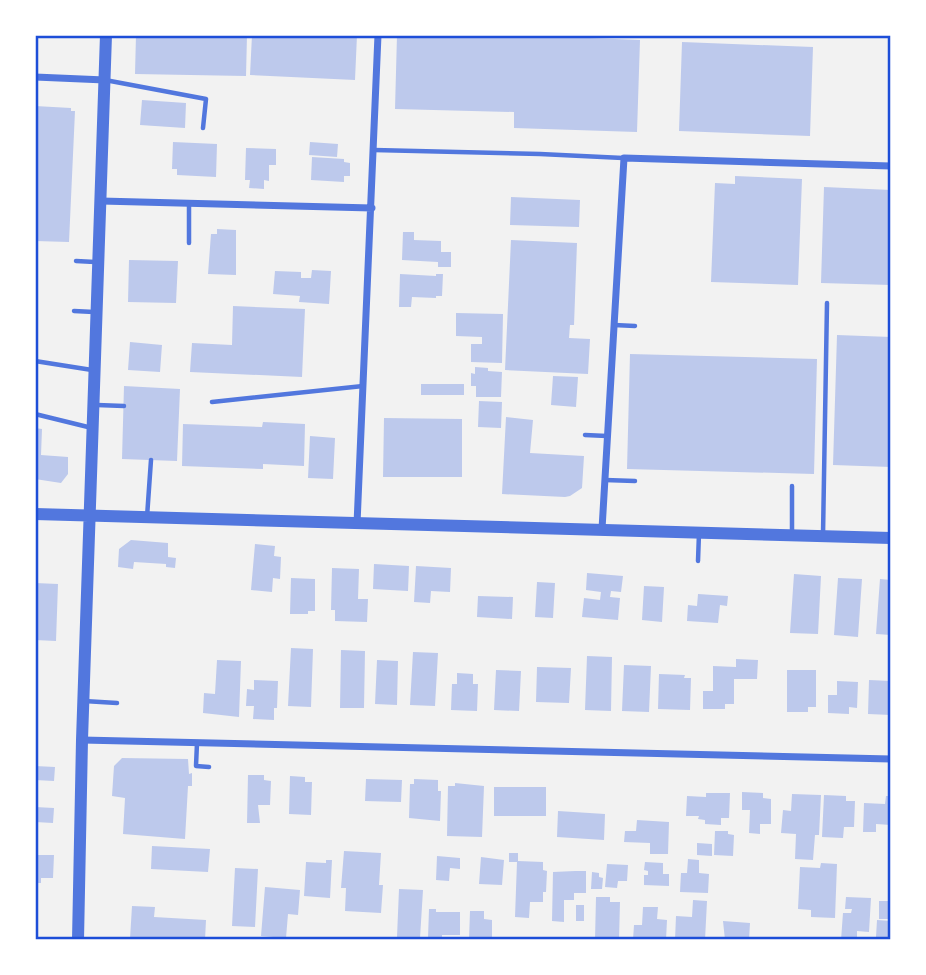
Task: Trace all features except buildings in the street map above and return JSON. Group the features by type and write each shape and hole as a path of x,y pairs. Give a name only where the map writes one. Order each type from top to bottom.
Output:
{"street":[{"path":"79,940 83,701 106,35"},
{"path":"357,524 378,35"},
{"path":"35,77 104,79"},
{"path":"602,529 624,158 891,166"},
{"path":"101,201 372,208"},
{"path":"35,514 891,538"},
{"path":"82,740 891,759"}],"lane":[{"path":"104,79 206,99 203,128"},
{"path":"374,150 624,158"},
{"path":"189,203 189,243"},
{"path":"76,261 99,262"},
{"path":"822,536 827,303"},
{"path":"74,311 98,312"},
{"path":"614,325 635,326"},
{"path":"35,361 96,370"},
{"path":"212,402 363,386"},
{"path":"95,405 124,406"},
{"path":"35,414 94,428"},
{"path":"585,435 608,436"},
{"path":"147,518 151,460"},
{"path":"605,480 635,481"},
{"path":"792,486 792,535"},
{"path":"698,561 699,532"},
{"path":"83,701 117,703"},
{"path":"197,743 196,766 209,767"}]}
